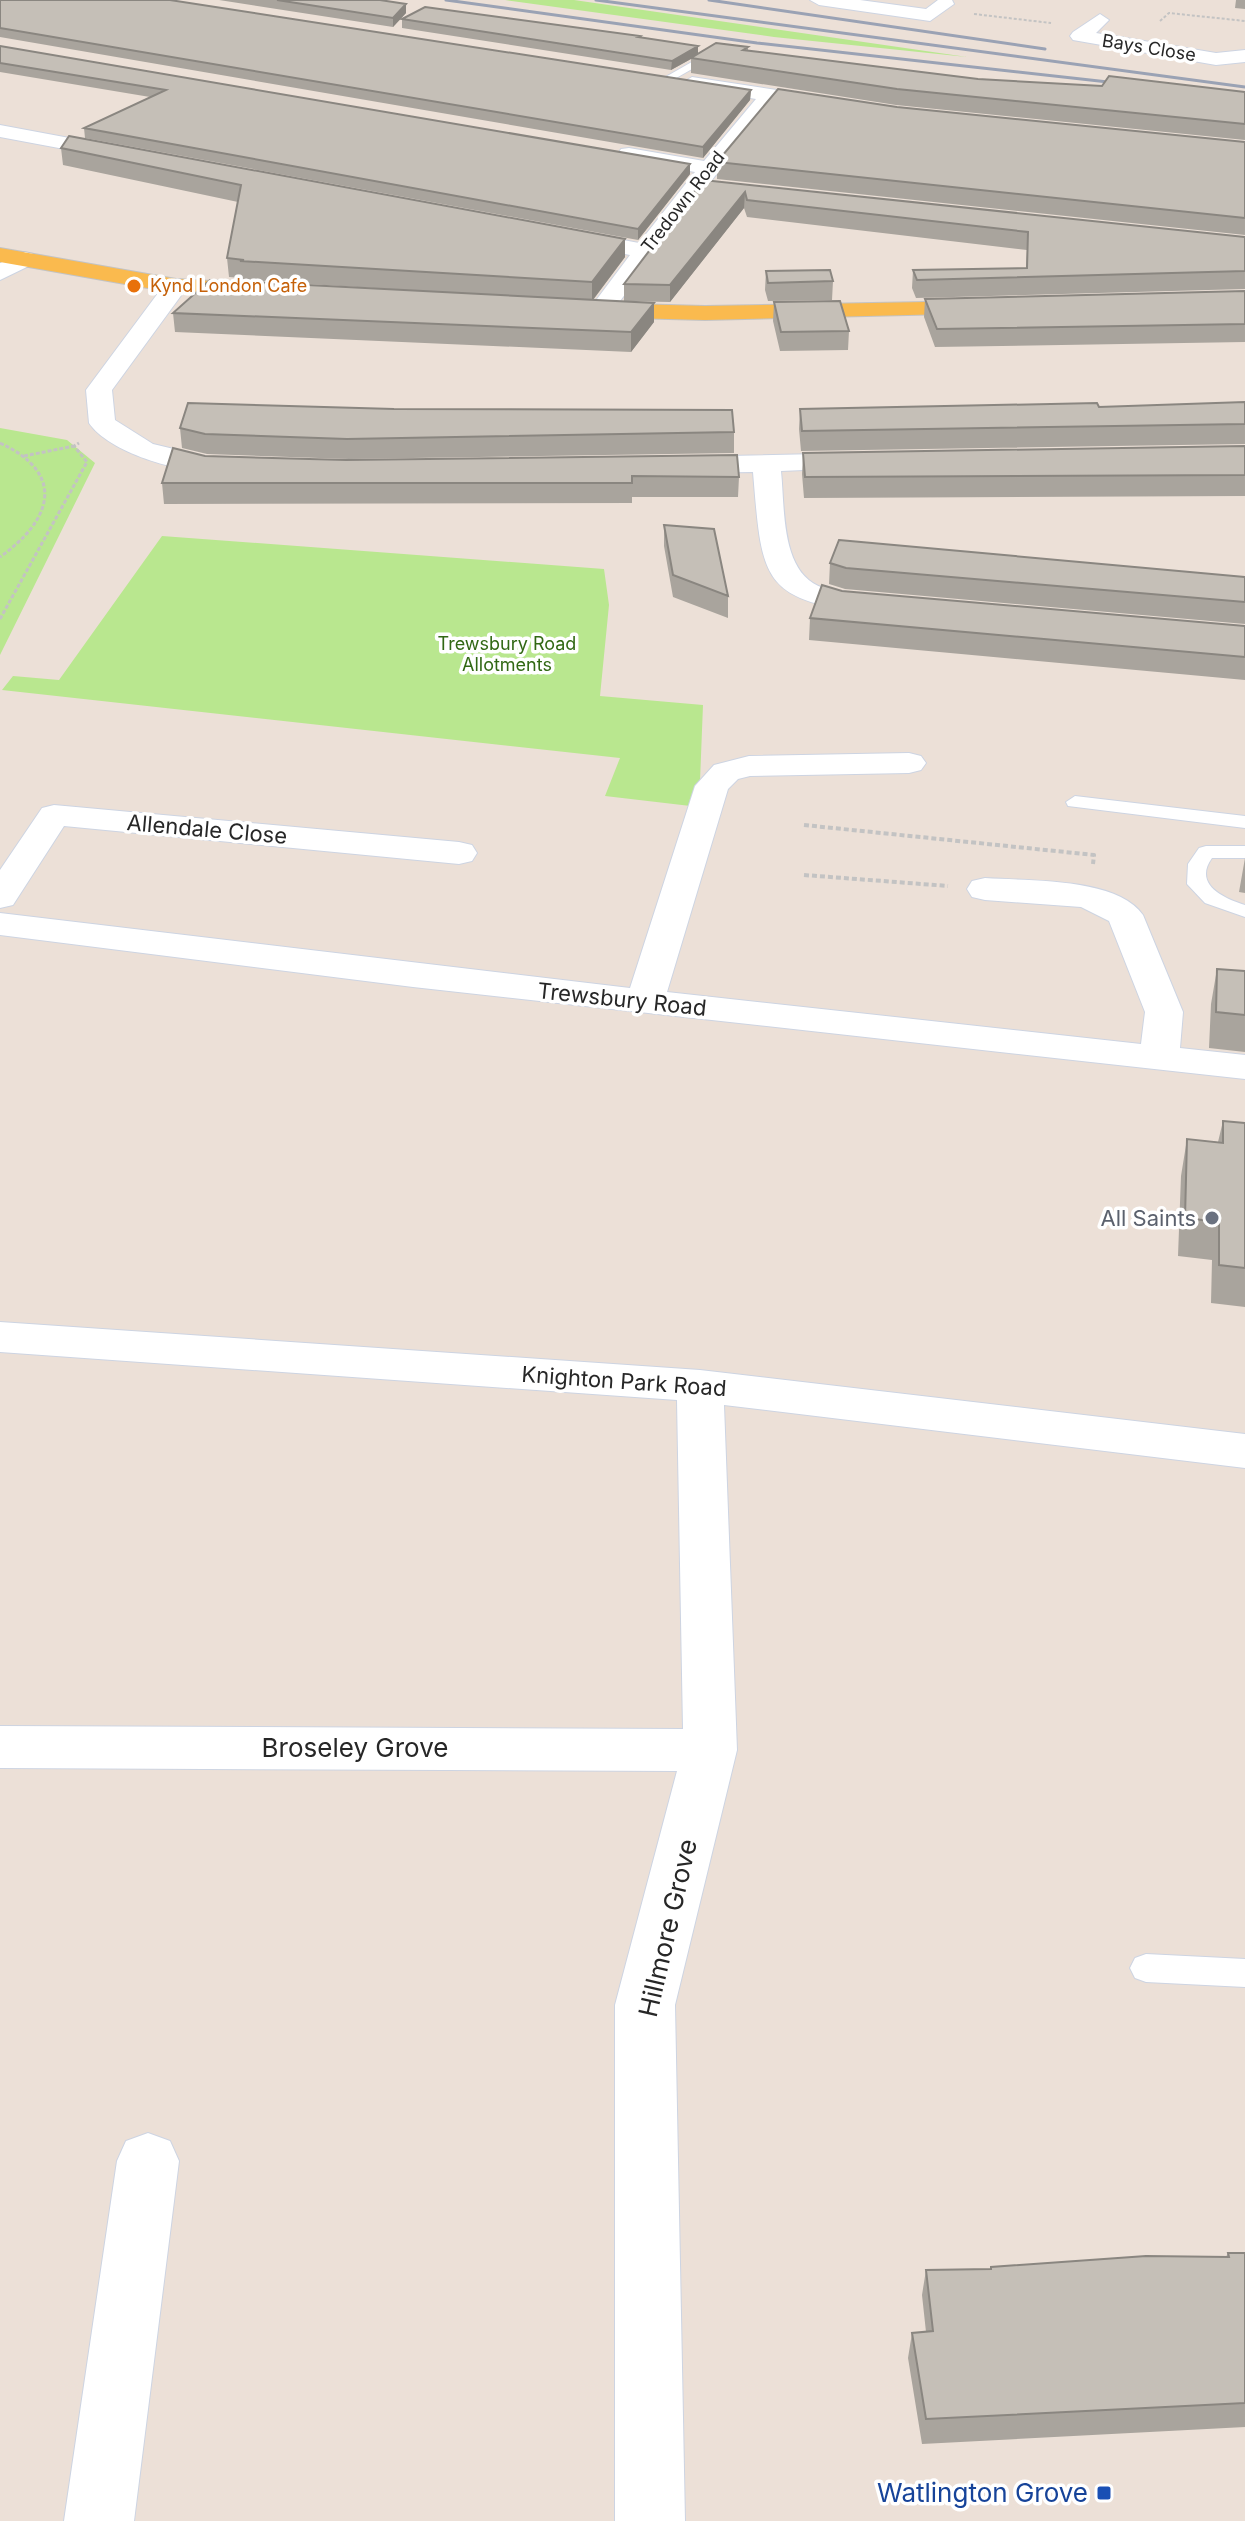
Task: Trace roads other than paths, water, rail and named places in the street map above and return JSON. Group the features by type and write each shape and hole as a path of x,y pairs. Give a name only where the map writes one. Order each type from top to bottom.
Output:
{"main road":[{"path":"0,255 176,286 286,292"},
{"path":"569,309 705,313 1010,307"}],"street":[{"path":"819,0 930,15 945,4"},
{"name":"Bays Close","path":"1100,20 1080,36 1216,59 1245,56"},
{"path":"659,78 849,107"},
{"name":"Tredown Road","path":"600,311 702,177 770,95"},
{"path":"0,131 141,157"},
{"path":"615,152 702,177 727,190"},
{"path":"549,233 644,251"},
{"path":"0,273 25,259"},
{"path":"176,286 99,390 102,423 144,450 207,465 254,466"},
{"path":"657,465 891,461"},
{"path":"766,463 778,563 797,587 841,601 903,606"},
{"path":"645,1001 712,786 726,772 749,766 909,763"},
{"name":"Allendale Close","path":"0,897 54,815 459,853"},
{"path":"985,889 1089,897 1125,915 1164,1012 1159,1058"},
{"name":"Trewsbury Road","path":"0,924 645,1001 1245,1067"},
{"name":"Knighton Park Road","path":"0,1337 700,1386 1245,1451"},
{"name":"Hillmore Grove","path":"650,2521 645,2005 710,1750 700,1386"},
{"name":"Broseley Grove","path":"0,1747 710,1750"},
{"path":"99,2521 148,2161"}],"lane":[{"path":"659,78 708,57"},
{"path":"1075,802 1245,822"},
{"path":"1245,852 1206,852 1196,863 1194,876 1202,893 1227,907 1245,911"},
{"path":"1146,1968 1245,1973"}],"railway":[{"path":"446,0 757,43 1126,84"},
{"path":"596,0 1245,87"},
{"path":"709,0 1045,49"}],"place":[{"name":"Kynd London Cafe","path":"134,286"},
{"name":"All Saints","path":"1212,1218"},
{"name":"Watlington Grove","path":"1104,2493"}],"park label":[{"name":"Trewsbury Road Allotments","path":"507,654"}]}
